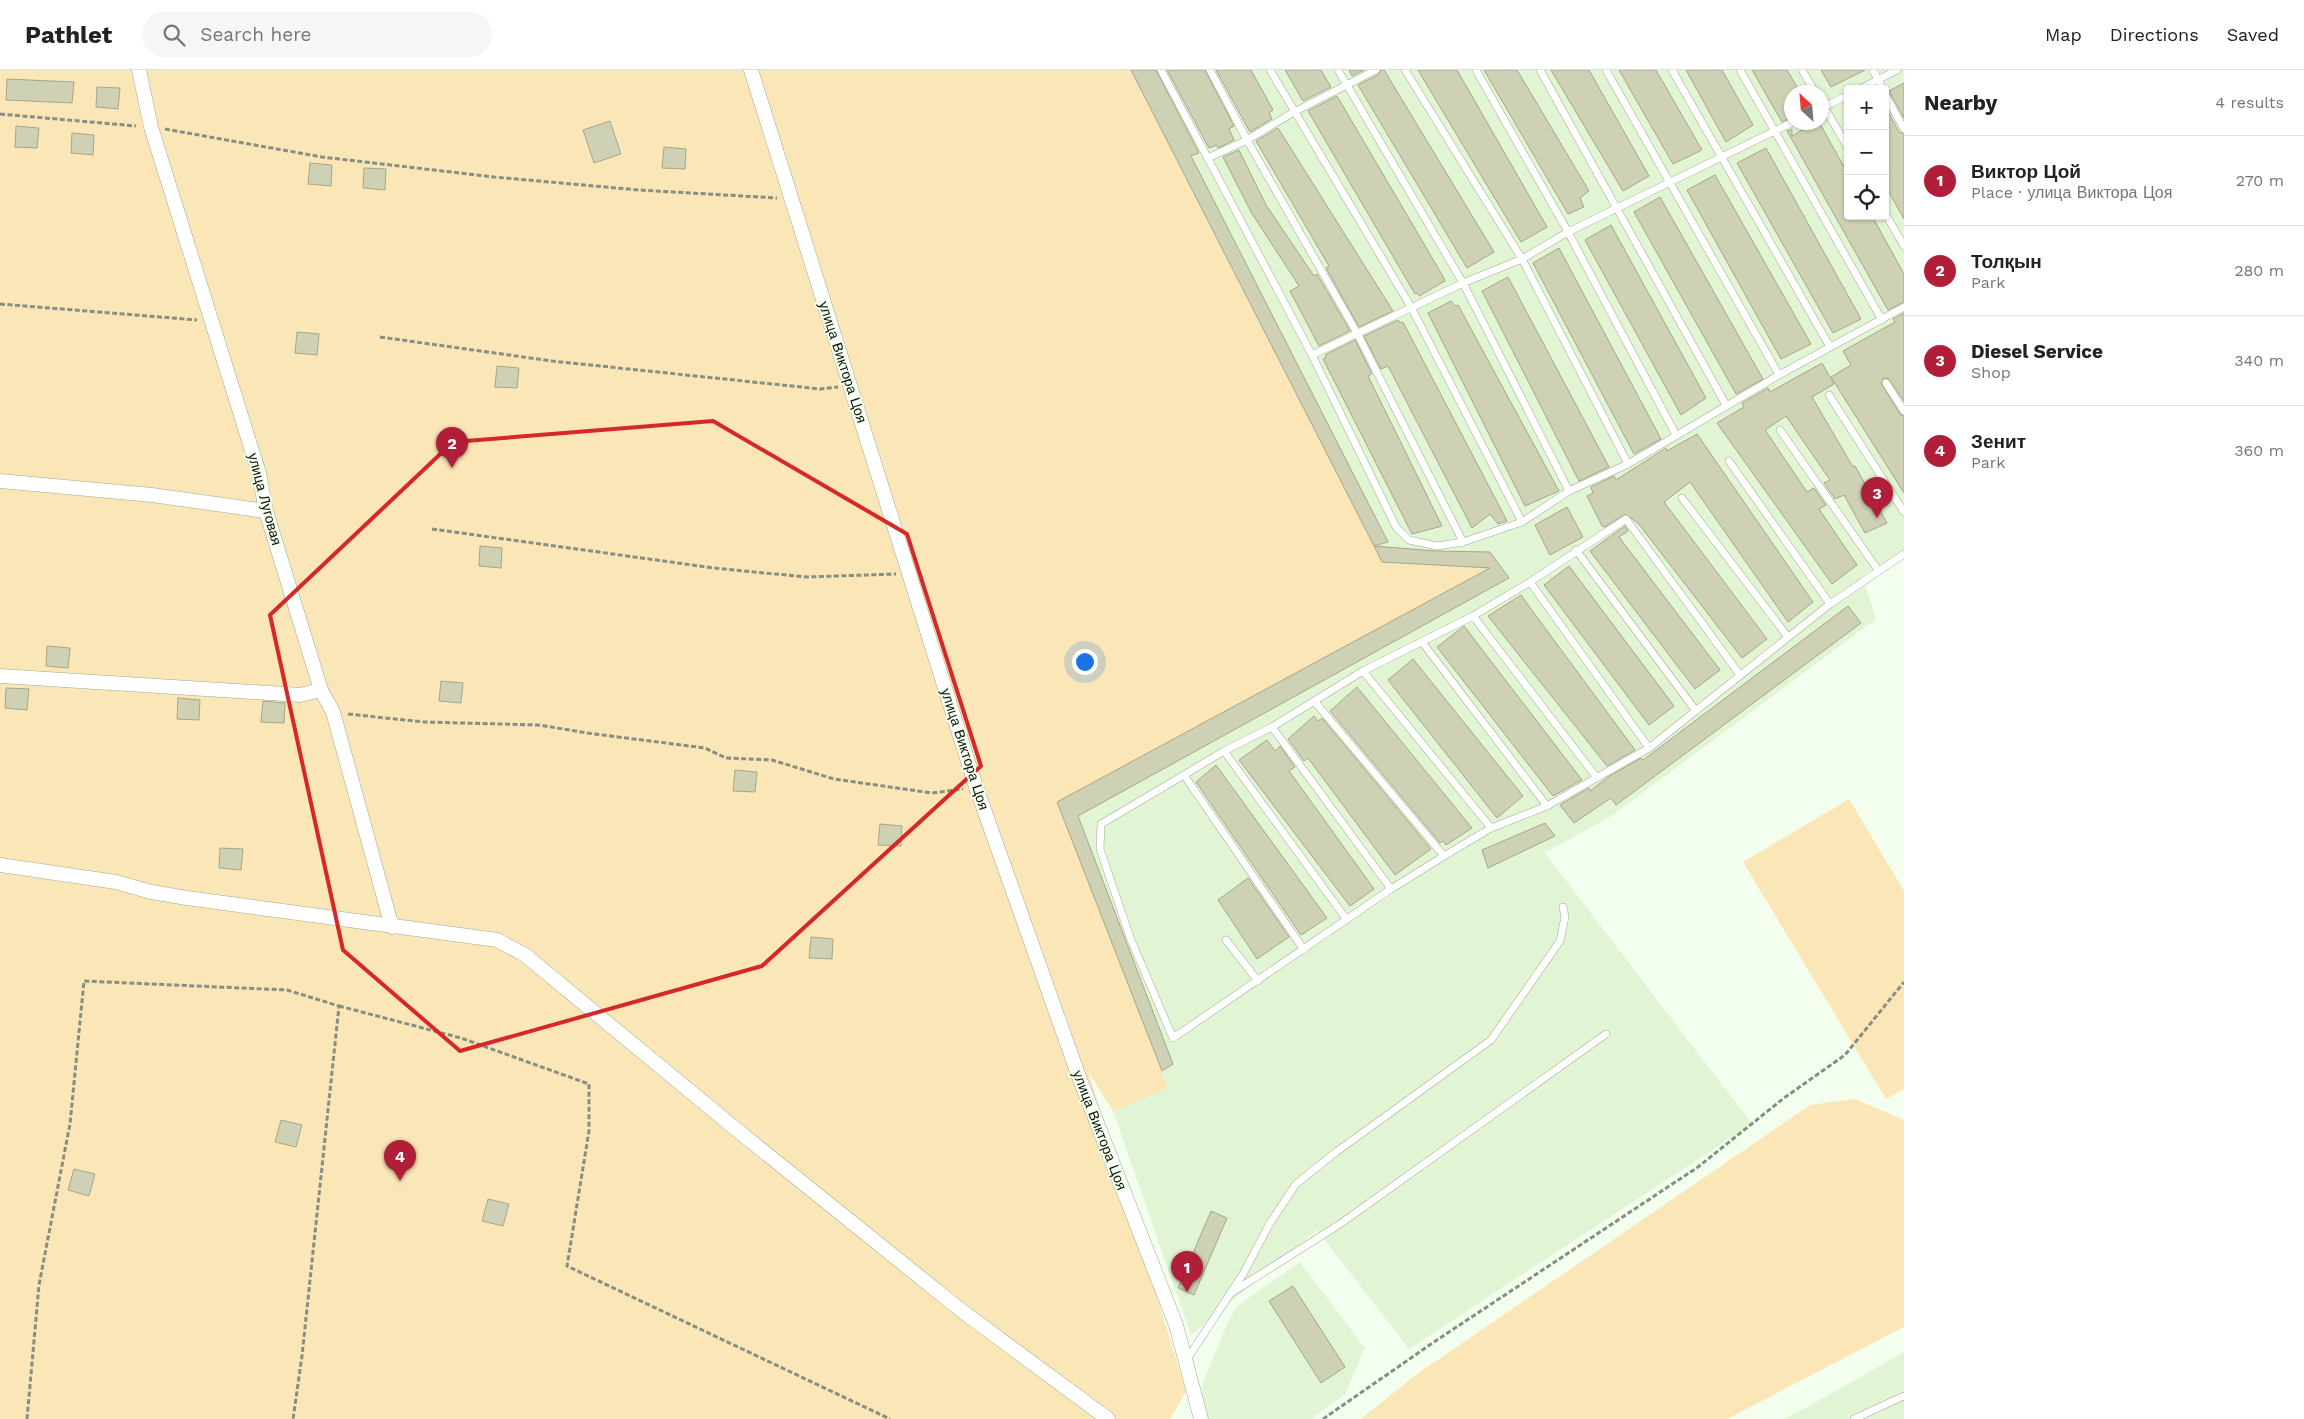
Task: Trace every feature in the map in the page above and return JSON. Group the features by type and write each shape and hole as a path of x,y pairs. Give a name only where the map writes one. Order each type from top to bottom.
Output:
{"street":[{"name":"улица Луговая","path":"139,70 150,127 210,322 260,473 266,512 321,690 333,712 392,927"},
{"name":"улица Виктора Цоя","path":"751,70 976,787 1080,1077 1176,1325 1201,1419"},
{"path":"0,481 152,495 266,512"},
{"path":"0,676 300,695 321,690"},
{"path":"0,865 116,882 187,898 497,940 525,955 737,1130 962,1311 1108,1419"}],"lane":[{"path":"1162,70 1312,355 1396,527 1410,540 1437,546 1463,542 1522,522 1569,491 1628,464 1726,405 1904,307"},
{"path":"1210,70 1247,140 1357,333 1463,542"},
{"path":"1270,70 1411,307 1522,522"},
{"path":"1338,70 1463,282 1569,491"},
{"path":"1208,158 1247,140 1294,112 1376,70"},
{"path":"1405,70 1522,259 1628,464"},
{"path":"1476,70 1568,232 1676,435"},
{"path":"1540,70 1726,405"},
{"path":"1606,70 1779,375"},
{"path":"1672,70 1830,347"},
{"path":"1740,70 1882,320"},
{"path":"1802,70 1812,85"},
{"path":"1873,70 1881,85"},
{"path":"1868,85 1897,70"},
{"path":"1829,103 1844,97"},
{"path":"1889,101 1904,129"},
{"path":"1829,117 1844,142"},
{"path":"1312,355 1463,282 1522,259 1568,232 1784,126"},
{"path":"1889,220 1904,246"},
{"path":"1886,384 1904,411"},
{"path":"1829,395 1904,512"},
{"path":"1780,430 1878,570"},
{"path":"1729,461 1830,604"},
{"path":"1682,498 1788,637"},
{"path":"1740,675 1626,519 1576,550 1530,582 1473,616 1364,671 1315,702 1272,727 1224,751 1101,824 1100,849 1131,940 1173,1038 1391,889 1444,856 1491,828 1547,806 1649,748 1830,604 1904,554"},
{"path":"1576,550 1696,711"},
{"path":"1530,582 1649,748"},
{"path":"1473,616 1597,778"},
{"path":"1422,642 1547,806"},
{"path":"1364,671 1491,828"},
{"path":"1315,702 1444,856"},
{"path":"1272,727 1391,889"},
{"path":"1224,751 1347,920"},
{"path":"1184,775 1304,950"},
{"path":"1186,1361 1296,1184 1336,1152 1491,1040 1560,941 1565,917 1563,907"},
{"path":"1226,940 1258,981"},
{"path":"1229,1294 1340,1224 1606,1034"},
{"path":"1854,1419 1904,1396"}],"path":[{"path":"0,114 150,127 322,157 494,177 639,190 791,199"},
{"path":"0,304 210,322"},
{"path":"380,337 552,360 820,389 851,385"},
{"path":"432,529 723,569 806,577 909,574"},
{"path":"333,712 424,722 540,725 587,734 704,748 726,758 772,760 834,779 903,789 932,793 976,787"},
{"path":"27,1419 39,1285 70,1124 84,981 286,990 461,1038 588,1084 589,1131 567,1266 890,1419"},
{"path":"1323,1419 1434,1342 1698,1167 1784,1098 1845,1055 1904,982"},
{"path":"293,1419 302,1356 339,1006"}],"highlighted area":[{"path":"713,421 907,534 981,766 762,966 460,1051 343,950 270,615 453,442"}],"shaded area":[{"path":"0,70 1131,70 1382,562 1490,568 1058,802 1168,1088 1113,1111 1088,1071 1186,1392 1170,1419 0,1419"},
{"path":"1131,70 1904,70 1904,551 1862,576 1876,619 1610,817 1545,853 1752,1124 1409,1349 1317,1230 1191,1335 1113,1111 1168,1087 1057,802 1489,568 1382,562"},
{"path":"1849,799 1904,891 1904,1089 1886,1099 1743,862"},
{"path":"1855,1099 1904,1120 1904,1327 1727,1419 1361,1419 1417,1374 1810,1105"},
{"path":"1300,1262 1365,1348 1345,1394 1311,1419 1208,1419 1203,1406 1202,1385 1228,1322 1237,1306"},
{"path":"1904,1352 1904,1419 1784,1419 1811,1405"}],"building":[{"path":"1131,70 1156,70 1199,153 1191,156 1388,542 1374,546"},
{"path":"1167,70 1205,70 1234,126 1229,129 1234,140 1218,148 1217,145 1209,148"},
{"path":"1216,70 1251,70 1273,110 1269,113 1272,119 1250,132"},
{"path":"1285,70 1321,70 1331,87 1303,101"},
{"path":"1349,70 1364,70 1352,76"},
{"path":"1381,70 1384,70 1494,252 1467,268 1358,85 1378,75"},
{"path":"1418,70 1457,70 1547,227 1521,242"},
{"path":"1484,70 1517,70 1589,191 1580,198 1584,207 1568,214"},
{"path":"1551,70 1589,70 1649,176 1623,191"},
{"path":"1619,70 1656,70 1702,150 1673,164"},
{"path":"1686,70 1722,70 1753,125 1726,142"},
{"path":"1752,70 1787,70 1796,85 1784,85 1784,121 1782,122"},
{"path":"1821,70 1865,70 1831,87"},
{"path":"7,79 74,82 72,103 6,100"},
{"path":"1904,83 1904,118 1889,91"},
{"path":"97,87 120,88 118,109 96,107"},
{"path":"1337,96 1444,278 1445,281 1419,296 1417,293 1415,294 1308,111"},
{"path":"1889,113 1899,132 1904,134 1904,219 1889,192"},
{"path":"610,121 621,154 594,163 583,130"},
{"path":"16,126 39,128 37,148 15,147"},
{"path":"1278,128 1393,311 1359,327 1326,268 1329,266 1256,141"},
{"path":"1792,130 1792,136 1802,130 1823,130 1844,167 1844,220 1874,220 1904,274 1904,302 1888,310 1787,131"},
{"path":"72,133 94,135 93,155 71,153"},
{"path":"664,147 686,149 685,169 662,168"},
{"path":"1766,148 1861,319 1833,333 1737,163"},
{"path":"1239,150 1266,205 1314,276 1317,274 1350,331 1319,346 1290,291 1299,286 1251,212 1223,157"},
{"path":"310,163 332,165 331,186 308,184"},
{"path":"364,168 386,169 385,190 363,188"},
{"path":"1715,175 1811,344 1781,359 1687,190"},
{"path":"1660,197 1763,379 1736,394 1634,212"},
{"path":"1611,225 1706,398 1681,415 1585,240"},
{"path":"1559,248 1661,439 1634,454 1533,263"},
{"path":"1508,277 1609,467 1579,481 1482,291"},
{"path":"1451,301 1455,306 1458,305 1559,491 1525,506 1428,313"},
{"path":"1904,313 1904,401 1889,379 1884,378 1881,383 1900,414 1904,416 1904,493 1831,377 1851,365 1843,351 1895,322 1893,319"},
{"path":"1398,320 1401,323 1403,322 1507,521 1498,524 1490,514 1472,528 1388,366 1381,369 1364,336"},
{"path":"297,332 319,334 317,355 295,353"},
{"path":"1355,340 1372,374 1368,376 1442,526 1412,534 1323,359 1326,358 1325,355"},
{"path":"1822,363 1834,384 1812,397 1853,467 1855,466 1887,523 1865,533 1844,495 1835,499 1824,483 1830,480 1786,416 1765,430 1807,492 1814,488 1826,505 1819,509 1857,565 1832,584 1717,423 1744,407 1742,403 1768,388 1770,392"},
{"path":"497,366 519,368 517,388 495,387"},
{"path":"1697,434 1813,602 1788,622 1690,482 1664,502 1767,639 1742,658 1638,523 1625,514 1605,527 1602,526 1587,496 1593,493 1591,487 1614,476 1616,480 1666,448 1667,451"},
{"path":"1567,507 1583,537 1550,555 1535,525"},
{"path":"1625,526 1628,531 1619,537 1720,670 1695,689 1590,551"},
{"path":"480,546 502,548 501,568 479,566"},
{"path":"1374,546 1436,551 1490,552 1509,578 1078,816 1173,1064 1162,1071 1057,802 1490,568 1382,562"},
{"path":"1569,566 1674,706 1649,725 1544,585"},
{"path":"1521,595 1635,750 1607,766 1488,616"},
{"path":"1848,606 1861,623 1616,805 1611,798 1574,823 1560,805 1589,788 1590,791 1608,777 1641,758 1643,760"},
{"path":"1464,626 1582,780 1553,796 1437,647"},
{"path":"47,646 70,648 68,668 46,666"},
{"path":"1413,659 1523,796 1497,818 1388,680"},
{"path":"441,681 463,683 461,703 439,701"},
{"path":"1357,687 1472,828 1446,845 1443,841 1440,843 1330,711"},
{"path":"6,688 29,689 27,710 5,708"},
{"path":"178,698 200,700 199,720 177,719"},
{"path":"263,701 285,703 284,723 261,722"},
{"path":"1314,716 1318,721 1322,718 1431,849 1395,875 1308,758 1304,761 1288,739"},
{"path":"1267,740 1275,751 1280,746 1295,767 1289,771 1374,889 1350,906 1239,760"},
{"path":"1216,765 1327,918 1301,935 1196,782"},
{"path":"735,770 757,772 755,792 733,791"},
{"path":"1545,823 1555,836 1488,868 1482,850"},
{"path":"880,824 902,826 901,846 878,845"},
{"path":"220,848 243,849 241,870 219,868"},
{"path":"1248,878 1289,937 1257,959 1218,900"},
{"path":"811,937 833,939 832,959 809,958"},
{"path":"281,1120 302,1125 296,1147 275,1142"},
{"path":"74,1169 95,1174 89,1196 68,1190"},
{"path":"488,1199 509,1204 503,1226 482,1221"},
{"path":"1211,1211 1227,1218 1194,1295 1178,1288"},
{"path":"1293,1286 1345,1367 1321,1383 1269,1301"}],"place":[{"name":"Толқын","path":"452,468"},
{"name":"Diesel Service","path":"1877,518"},
{"name":"Зенит","path":"400,1181"},
{"name":"Виктор Цой","path":"1187,1292"}]}
